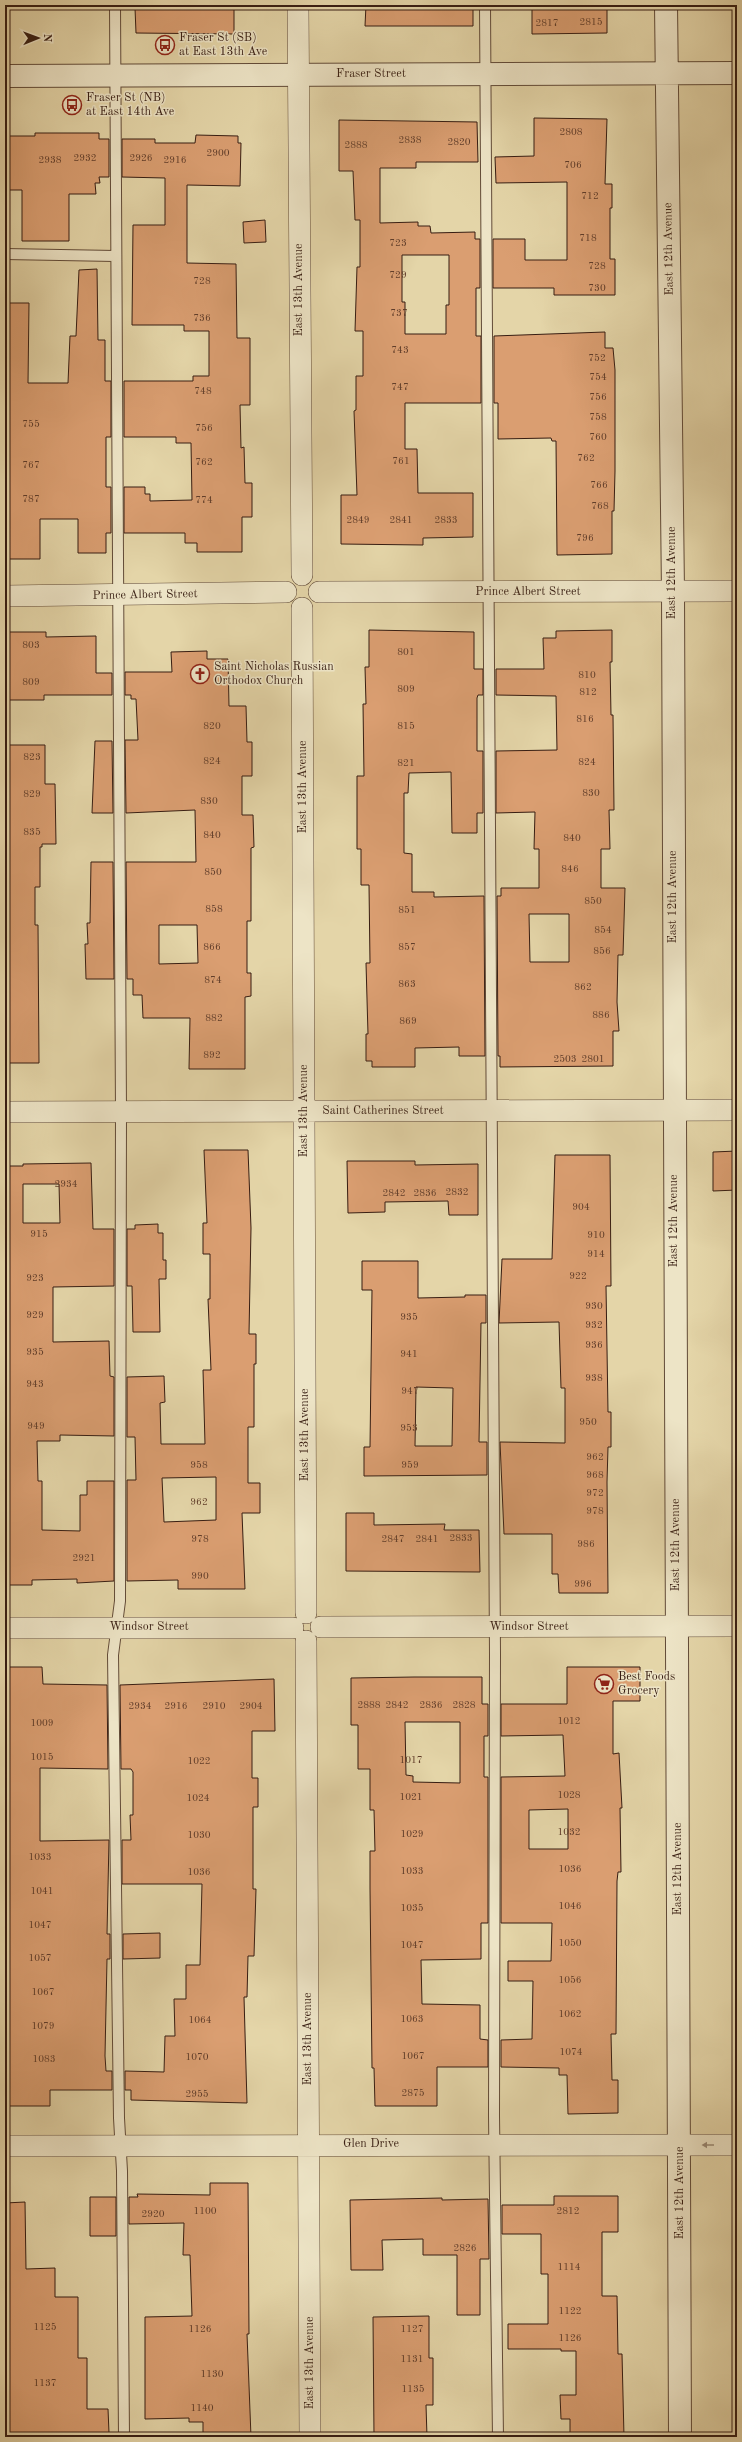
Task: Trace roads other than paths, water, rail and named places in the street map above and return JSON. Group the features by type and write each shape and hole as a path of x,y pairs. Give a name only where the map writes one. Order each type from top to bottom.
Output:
{"street":[{"name":"East 13th Avenue","path":"298,5 302,575"},
{"name":"East 12th Avenue","path":"666,5 673,592 680,2437"},
{"name":"Fraser Street","path":"5,76 115,74 737,73"},
{"path":"302,575 307,576 316,582 319,592 315,602 302,608 293,605 286,592 288,582 296,576 302,575"},
{"name":"Prince Albert Street","path":"319,592 487,593 737,591"},
{"name":"Prince Albert Street","path":"5,596 117,596 286,592"},
{"name":"East 13th Avenue","path":"302,608 310,2437"},
{"name":"Saint Catherines Street","path":"5,1112 737,1110"},
{"name":"Windsor Street","path":"5,1628 737,1626"},
{"name":"Glen Drive","path":"5,2146 121,2144 737,2145"}],"lane":[{"path":"115,5 115,256 121,1112 120,1601 113,1655 124,2437"},
{"path":"484,5 487,593 492,1110 495,2144 498,2437"},
{"path":"5,254 115,256"}],"place":[{"name":"Fraser St (SB) at East 13th Ave","path":"165,45"},
{"name":"Fraser St (NB) at East 14th Ave","path":"72,105"},
{"name":"Saint Nicholas Russian Orthodox Church","path":"200,674"},
{"name":"Best Foods Grocery","path":"604,1684"}]}
